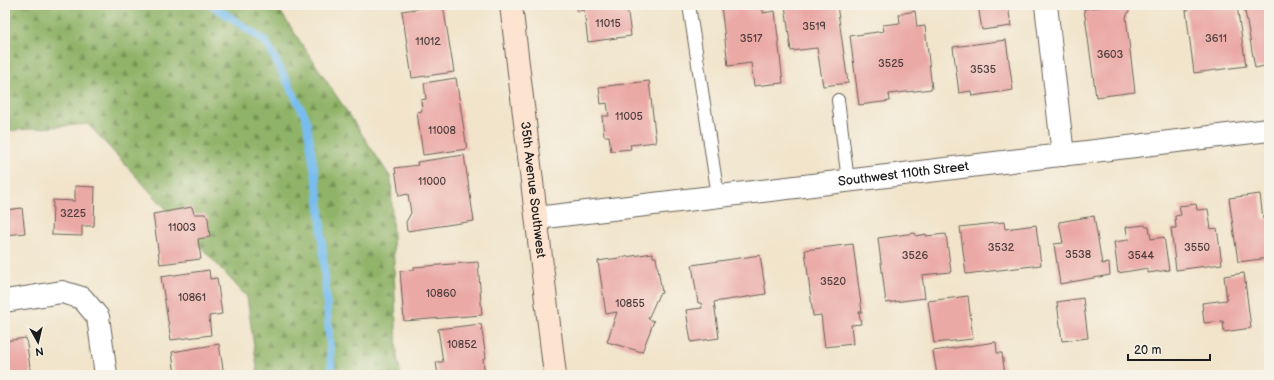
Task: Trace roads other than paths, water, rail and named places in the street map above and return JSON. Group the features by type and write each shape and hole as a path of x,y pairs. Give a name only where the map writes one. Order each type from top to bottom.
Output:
{"street":[{"name":"35th Avenue Southwest","path":"511,5 555,375"},
{"path":"1046,5 1063,155"},
{"name":"Southwest 110th Street","path":"537,218 1269,130"},
{"path":"5,301 62,292 82,298 98,317 106,375"}],"lane":[{"path":"689,5 718,196"},
{"path":"838,100 848,180"}],"waterway":[{"path":"212,5 266,42 306,118 319,198 332,375"}]}
